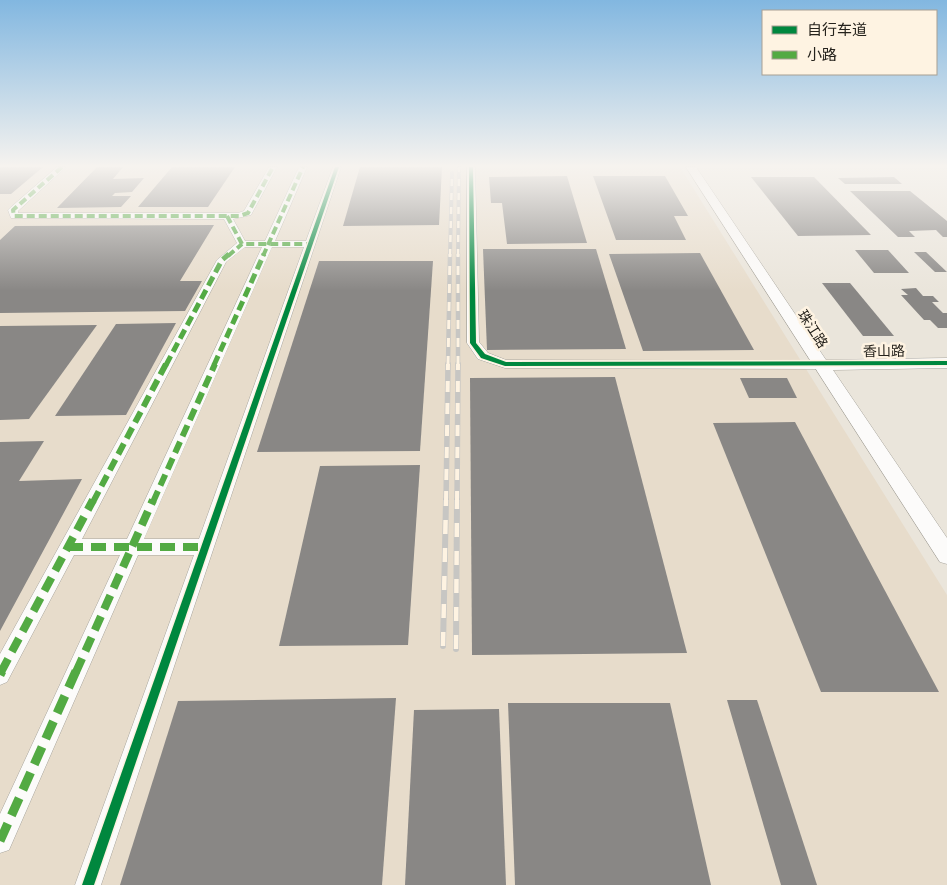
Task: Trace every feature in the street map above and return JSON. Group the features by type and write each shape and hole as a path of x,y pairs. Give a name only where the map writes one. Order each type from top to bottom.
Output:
{"street":[{"path":"15,208 13,210 14,216 239,216 248,213 250,208"},
{"path":"0,841 284,208"},
{"path":"88,885 323,208"},
{"path":"471,208 473,343 483,356 505,364 821,364"},
{"name":"珠江路","path":"718,208 947,555"},
{"path":"227,216 242,244"},
{"path":"0,675 222,260 242,244 310,244"},
{"name":"香山路","path":"821,364 947,363"},
{"path":"68,548 205,546"}],"shaded area":[{"path":"0,208 706,208 947,595 947,885 0,885"}],"building":[{"path":"348,208 440,208 439,225 343,226"},
{"path":"503,208 577,208 587,243 507,244"},
{"path":"605,208 684,208 688,216 674,216 686,240 616,240"},
{"path":"776,208 845,208 871,235 798,236"},
{"path":"868,208 931,208 947,221 947,237 943,237 936,230 909,231 915,237 898,237"},
{"path":"214,225 180,281 202,281 185,311 0,313 0,240 15,226"},
{"path":"483,249 596,249 626,349 487,350"},
{"path":"855,250 888,250 909,273 874,273"},
{"path":"914,252 926,252 947,272 935,272"},
{"path":"700,253 754,350 643,351 609,254"},
{"path":"319,261 433,261 420,451 257,452"},
{"path":"822,283 850,283 894,336 863,336"},
{"path":"916,288 923,296 933,296 939,302 932,302 943,313 947,313 947,328 938,328 930,320 924,320 901,295 908,295 901,289"},
{"path":"176,323 126,415 55,416 116,324"},
{"path":"97,325 29,419 0,420 0,326"},
{"path":"615,377 687,653 472,655 470,378"},
{"path":"740,378 787,378 797,398 749,398"},
{"path":"795,422 939,692 821,692 713,423"},
{"path":"44,441 19,481 82,479 0,631 0,442"},
{"path":"420,465 408,645 279,646 320,466"},
{"path":"396,698 382,885 120,885 178,701"},
{"path":"727,700 757,700 817,885 781,885"},
{"path":"508,703 670,703 711,885 515,885"},
{"path":"499,709 506,885 405,885 414,710"}],"railway":[{"path":"450,256 451,208"},
{"path":"458,256 459,208"},
{"path":"448,365 450,254"},
{"path":"458,256 458,364"},
{"path":"446,502 448,364"},
{"path":"457,502 458,364"},
{"path":"443,646 446,500"},
{"path":"456,649 457,500"}],"marked path":[{"path":"15,208 13,210 14,216 239,216 248,213 251,208"},
{"path":"0,841 284,208"},
{"path":"227,216 242,244 311,244"},
{"path":"0,675 222,260 242,244"},
{"path":"68,547 205,547"}],"cycle path":[{"path":"88,885 323,208"},
{"path":"471,208 473,343 483,356 505,364 947,363"}]}
